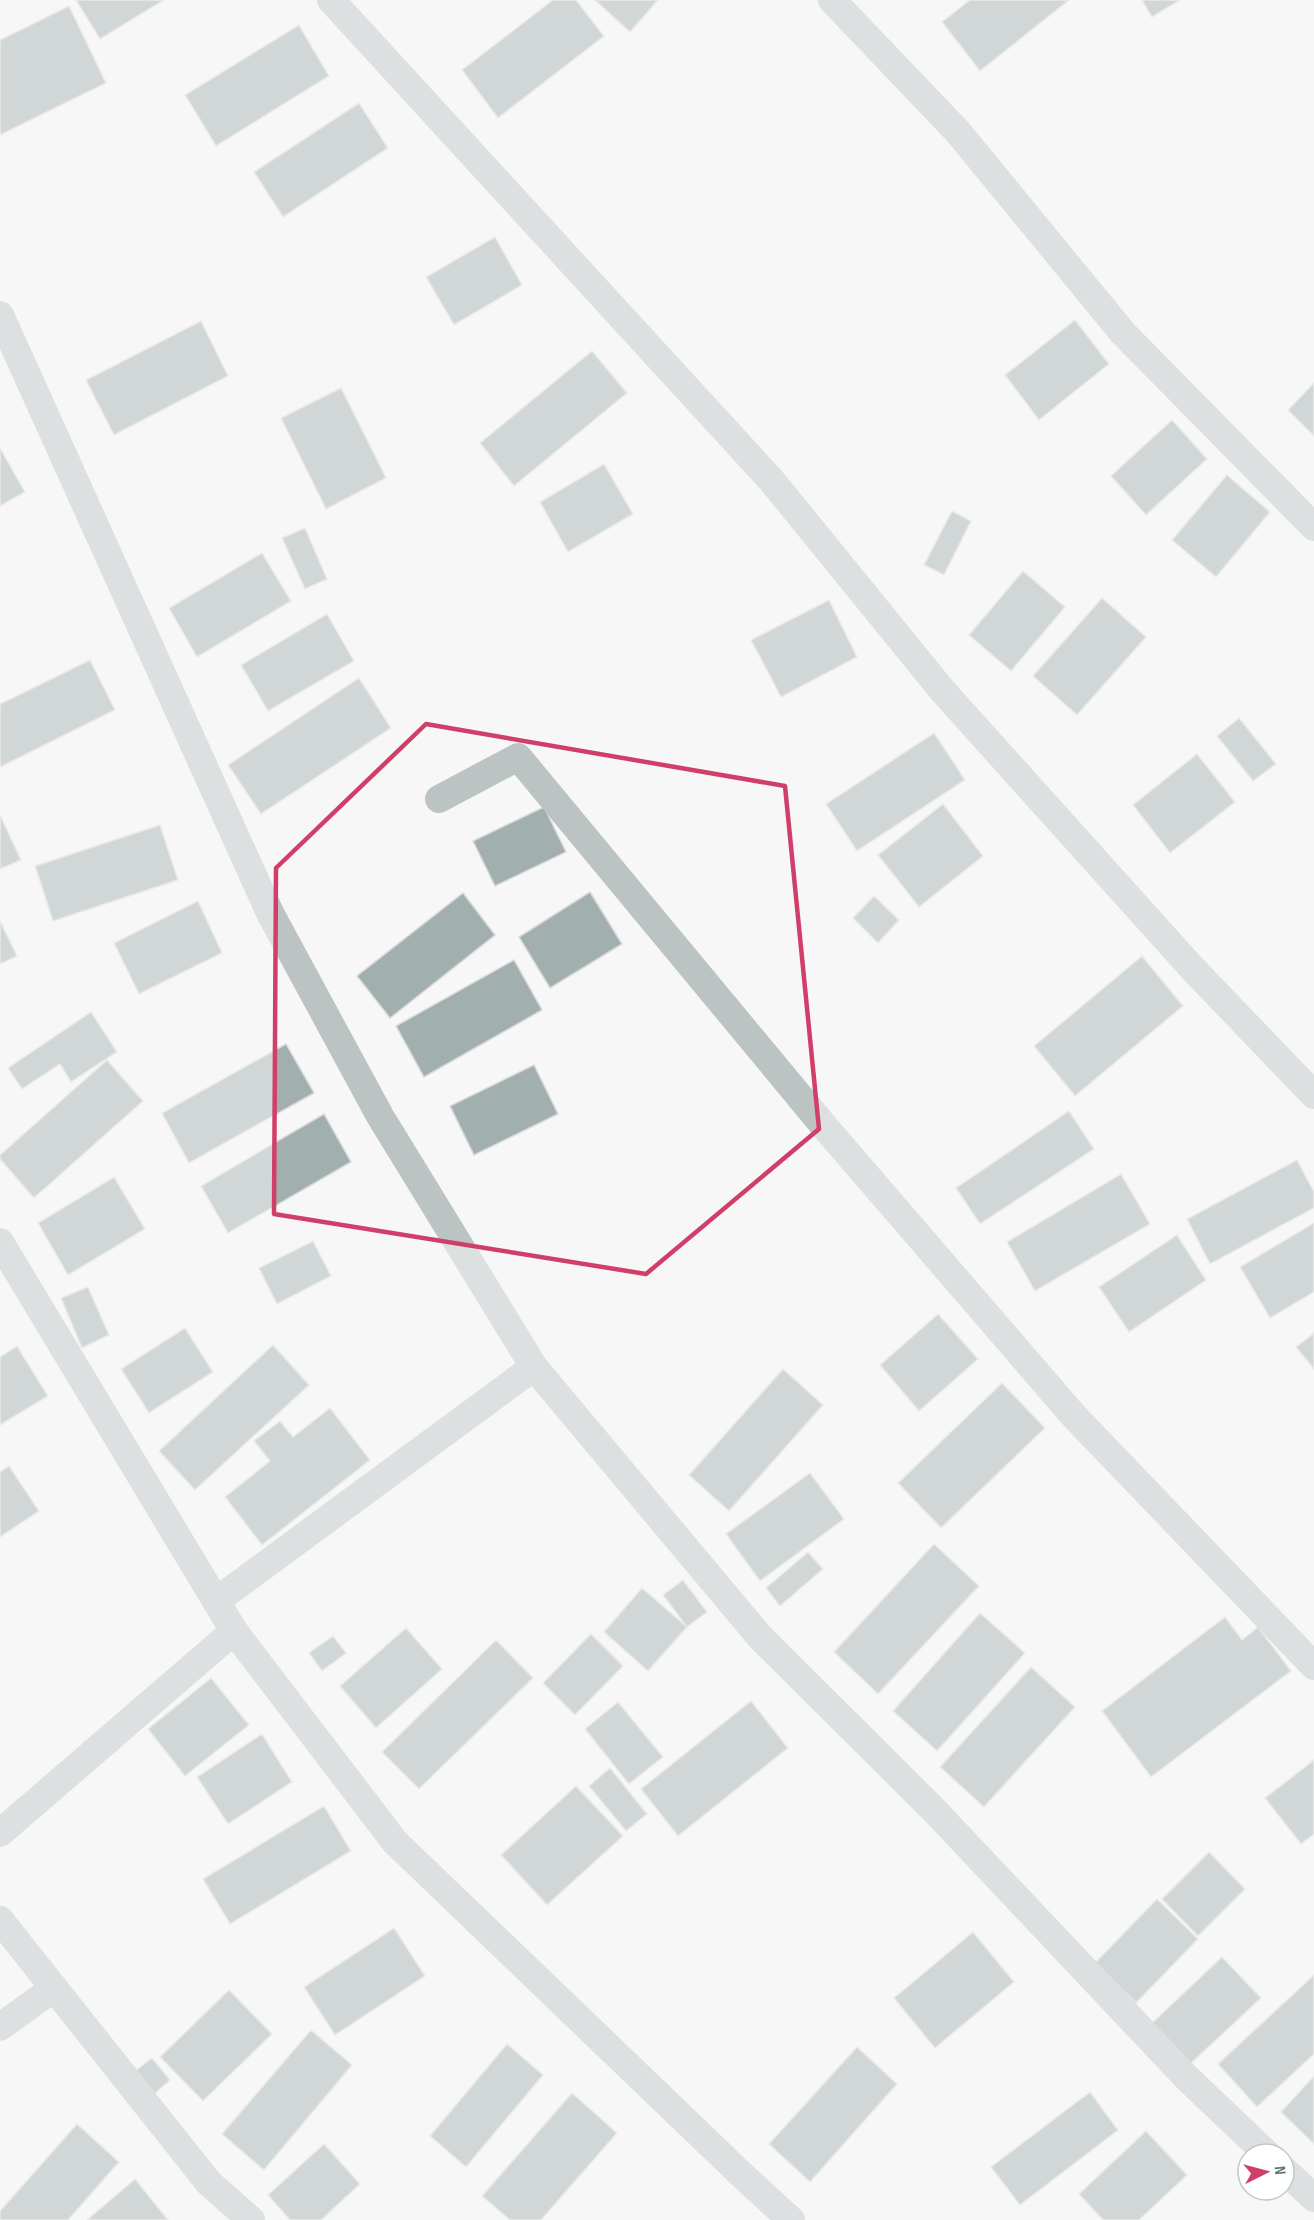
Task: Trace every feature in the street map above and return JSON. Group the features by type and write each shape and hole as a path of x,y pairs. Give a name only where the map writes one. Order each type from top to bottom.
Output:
{"street":[{"path":"331,0 772,481 942,690 1193,969 1314,1095"},
{"path":"832,0 958,132 1123,333 1314,527"},
{"path":"0,315 270,913 380,1116 534,1367 760,1637 933,1809 1185,2076 1254,2142"},
{"path":"439,799 518,757 824,1126 1073,1415 1314,1665"},
{"path":"0,1242 234,1631 395,1842 791,2220"},
{"path":"216,1601 534,1367"},
{"path":"0,1833 234,1631"},
{"path":"0,1920 209,2183 251,2220"},
{"path":"0,2027 54,1988"},
{"path":"1296,2181 1314,2198"}],"highlighted area":[{"path":"426,724 785,786 819,1129 646,1274 274,1214 276,868"}],"building":[{"path":"76,0 164,0 100,39"},
{"path":"553,0 576,0 604,36 498,118 462,70"},
{"path":"595,0 658,0 630,32"},
{"path":"970,0 1069,0 980,71 942,22"},
{"path":"1142,0 1180,0 1152,17"},
{"path":"69,6 106,83 0,135 0,40"},
{"path":"299,25 329,76 216,146 185,95"},
{"path":"359,103 388,148 283,217 254,172"},
{"path":"495,237 522,285 454,325 426,277"},
{"path":"1075,320 1109,364 1039,420 1005,375"},
{"path":"201,321 228,376 114,435 86,380"},
{"path":"592,351 627,393 514,486 480,443"},
{"path":"1314,383 1314,436 1288,410"},
{"path":"341,388 386,478 326,509 281,418"},
{"path":"1172,420 1207,459 1146,515 1111,476"},
{"path":"0,448 25,492 0,506"},
{"path":"604,464 633,514 568,552 540,502"},
{"path":"1227,475 1270,512 1216,577 1172,540"},
{"path":"952,511 971,521 944,575 924,565"},
{"path":"305,528 327,579 305,589 282,538"},
{"path":"262,553 291,601 197,657 169,608"},
{"path":"1023,571 1065,607 1011,671 969,635"},
{"path":"1102,598 1146,637 1077,715 1033,676"},
{"path":"829,600 857,657 781,697 751,640"},
{"path":"327,614 354,661 268,711 241,665"},
{"path":"90,660 115,710 0,767 0,704"},
{"path":"359,678 391,728 261,814 228,765"},
{"path":"1239,718 1276,764 1253,781 1217,736"},
{"path":"934,733 965,780 857,851 826,804"},
{"path":"1197,754 1235,802 1170,853 1133,805"},
{"path":"943,804 983,856 919,907 878,855"},
{"path":"544,807 566,852 495,886 473,841"},
{"path":"0,815 21,860 0,869"},
{"path":"160,825 178,880 53,921 35,866"},
{"path":"590,892 622,944 550,988 519,937"},
{"path":"463,893 495,935 390,1018 357,976"},
{"path":"874,896 899,920 878,943 853,918"},
{"path":"198,901 222,953 139,994 114,943"},
{"path":"0,921 17,956 0,964"},
{"path":"1142,956 1183,1006 1075,1096 1034,1046"},
{"path":"514,960 542,1010 424,1077 396,1026"},
{"path":"91,1012 117,1052 71,1082 60,1064 22,1089 8,1068"},
{"path":"286,1044 314,1093 189,1163 162,1113"},
{"path":"107,1060 143,1101 34,1198 0,1159 0,1155"},
{"path":"534,1065 558,1114 474,1155 450,1106"},
{"path":"1069,1111 1094,1149 980,1224 956,1188"},
{"path":"324,1114 351,1162 228,1233 201,1186"},
{"path":"1297,1160 1314,1192 1314,1208 1210,1264 1187,1219"},
{"path":"1121,1174 1150,1224 1035,1291 1007,1242"},
{"path":"114,1177 145,1229 68,1275 38,1223"},
{"path":"1314,1223 1314,1292 1270,1318 1240,1267"},
{"path":"1177,1235 1206,1280 1129,1332 1099,1287"},
{"path":"313,1241 331,1276 277,1304 259,1268"},
{"path":"88,1287 109,1335 82,1348 61,1298"},
{"path":"938,1314 978,1359 919,1411 880,1365"},
{"path":"185,1328 213,1372 149,1413 121,1369"},
{"path":"1314,1333 1314,1369 1296,1347"},
{"path":"273,1345 309,1385 195,1490 159,1451"},
{"path":"17,1346 48,1396 0,1425 0,1357"},
{"path":"783,1369 823,1405 729,1511 689,1475"},
{"path":"1002,1383 1045,1428 941,1528 898,1483"},
{"path":"330,1408 370,1460 262,1545 225,1497 270,1461 254,1441 280,1421 293,1437"},
{"path":"9,1466 39,1511 0,1537 0,1472"},
{"path":"810,1473 844,1519 760,1581 726,1534"},
{"path":"934,1544 979,1586 878,1694 834,1652"},
{"path":"808,1552 823,1569 780,1606 766,1588"},
{"path":"683,1580 707,1612 687,1627 663,1595"},
{"path":"642,1588 687,1627 648,1671 604,1632"},
{"path":"980,1613 1025,1653 937,1751 893,1711"},
{"path":"1225,1617 1242,1640 1258,1627 1291,1671 1151,1777 1102,1711"},
{"path":"406,1628 442,1669 376,1728 340,1686"},
{"path":"591,1634 623,1666 575,1715 543,1683"},
{"path":"333,1636 346,1653 322,1671 309,1653"},
{"path":"496,1640 533,1678 419,1789 382,1752"},
{"path":"1031,1667 1075,1707 984,1807 940,1767"},
{"path":"211,1678 249,1725 185,1776 148,1729"},
{"path":"751,1701 788,1748 678,1836 641,1789"},
{"path":"618,1702 663,1757 629,1784 585,1729"},
{"path":"262,1734 292,1782 228,1824 197,1777"},
{"path":"1314,1760 1314,1834 1301,1844 1265,1798"},
{"path":"610,1768 647,1814 626,1831 589,1786"},
{"path":"576,1786 623,1836 547,1905 501,1855"},
{"path":"324,1806 351,1851 230,1924 203,1879"},
{"path":"1209,1852 1245,1889 1198,1936 1162,1899"},
{"path":"1157,1899 1198,1939 1136,2003 1095,1963"},
{"path":"394,1928 425,1976 335,2035 304,1987"},
{"path":"973,1932 1014,1982 935,2048 894,1998"},
{"path":"1222,1957 1261,1998 1187,2067 1149,2026"},
{"path":"1314,1975 1314,2054 1257,2107 1218,2064"},
{"path":"229,1990 272,2034 203,2101 160,2057"},
{"path":"311,2030 352,2065 264,2170 222,2134"},
{"path":"507,2044 543,2075 466,2167 430,2136"},
{"path":"857,2047 897,2084 810,2182 769,2144"},
{"path":"152,2058 170,2080 153,2095 134,2072"},
{"path":"1314,2076 1314,2144 1281,2112"},
{"path":"1090,2092 1118,2130 1020,2205 991,2167"},
{"path":"572,2093 617,2133 541,2220 510,2220 482,2196"},
{"path":"77,2124 119,2162 68,2220 0,2220 0,2211"},
{"path":"1146,2131 1187,2175 1139,2220 1103,2220 1079,2194"},
{"path":"324,2144 360,2184 321,2220 290,2220 268,2195"},
{"path":"135,2179 168,2220 87,2220"}]}
